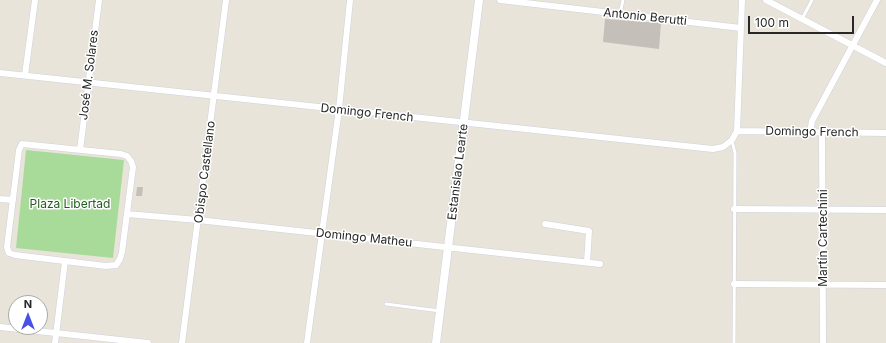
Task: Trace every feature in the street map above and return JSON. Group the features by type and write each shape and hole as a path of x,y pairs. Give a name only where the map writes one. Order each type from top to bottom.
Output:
{"street":[{"path":"25,75 35,0"},
{"name":"José M. Solares","path":"80,150 99,0"},
{"name":"Obispo Castellano","path":"182,343 226,0"},
{"path":"308,343 339,109 350,0"},
{"name":"Estanislao Learte","path":"436,343 479,0"},
{"name":"Antonio Berutti","path":"500,0 741,28"},
{"path":"732,140 737,132 742,0"},
{"path":"766,0 886,62"},
{"path":"810,132 812,121 877,0"},
{"name":"Domingo French","path":"0,73 214,97 339,109 463,124 713,149 723,147 732,140"},
{"name":"Domingo French","path":"737,132 886,133"},
{"name":"Martín Cartechini","path":"822,133 823,343"},
{"path":"22,144 80,150 127,156 131,161 133,167 120,259 116,264 110,266 15,255 9,253 8,247 13,200 19,150 22,144"},
{"path":"0,199 13,200"},
{"path":"734,209 886,210"},
{"name":"Domingo Matheu","path":"127,214 198,220 600,264"},
{"path":"545,224 589,231 587,262"},
{"path":"55,343 65,261"},
{"path":"734,284 886,285"},
{"path":"0,327 148,343"}],"lane":[{"path":"620,14 623,0"},
{"path":"802,19 812,0"},
{"path":"732,140 735,153 734,343"},
{"path":"386,304 440,311"}],"green space":[{"name":"Plaza Libertad","path":"26,150 124,160 113,258 16,248"}],"building":[{"path":"605,19 661,23 659,49 603,42"},
{"path":"137,187 143,187 142,196 136,196"}]}
